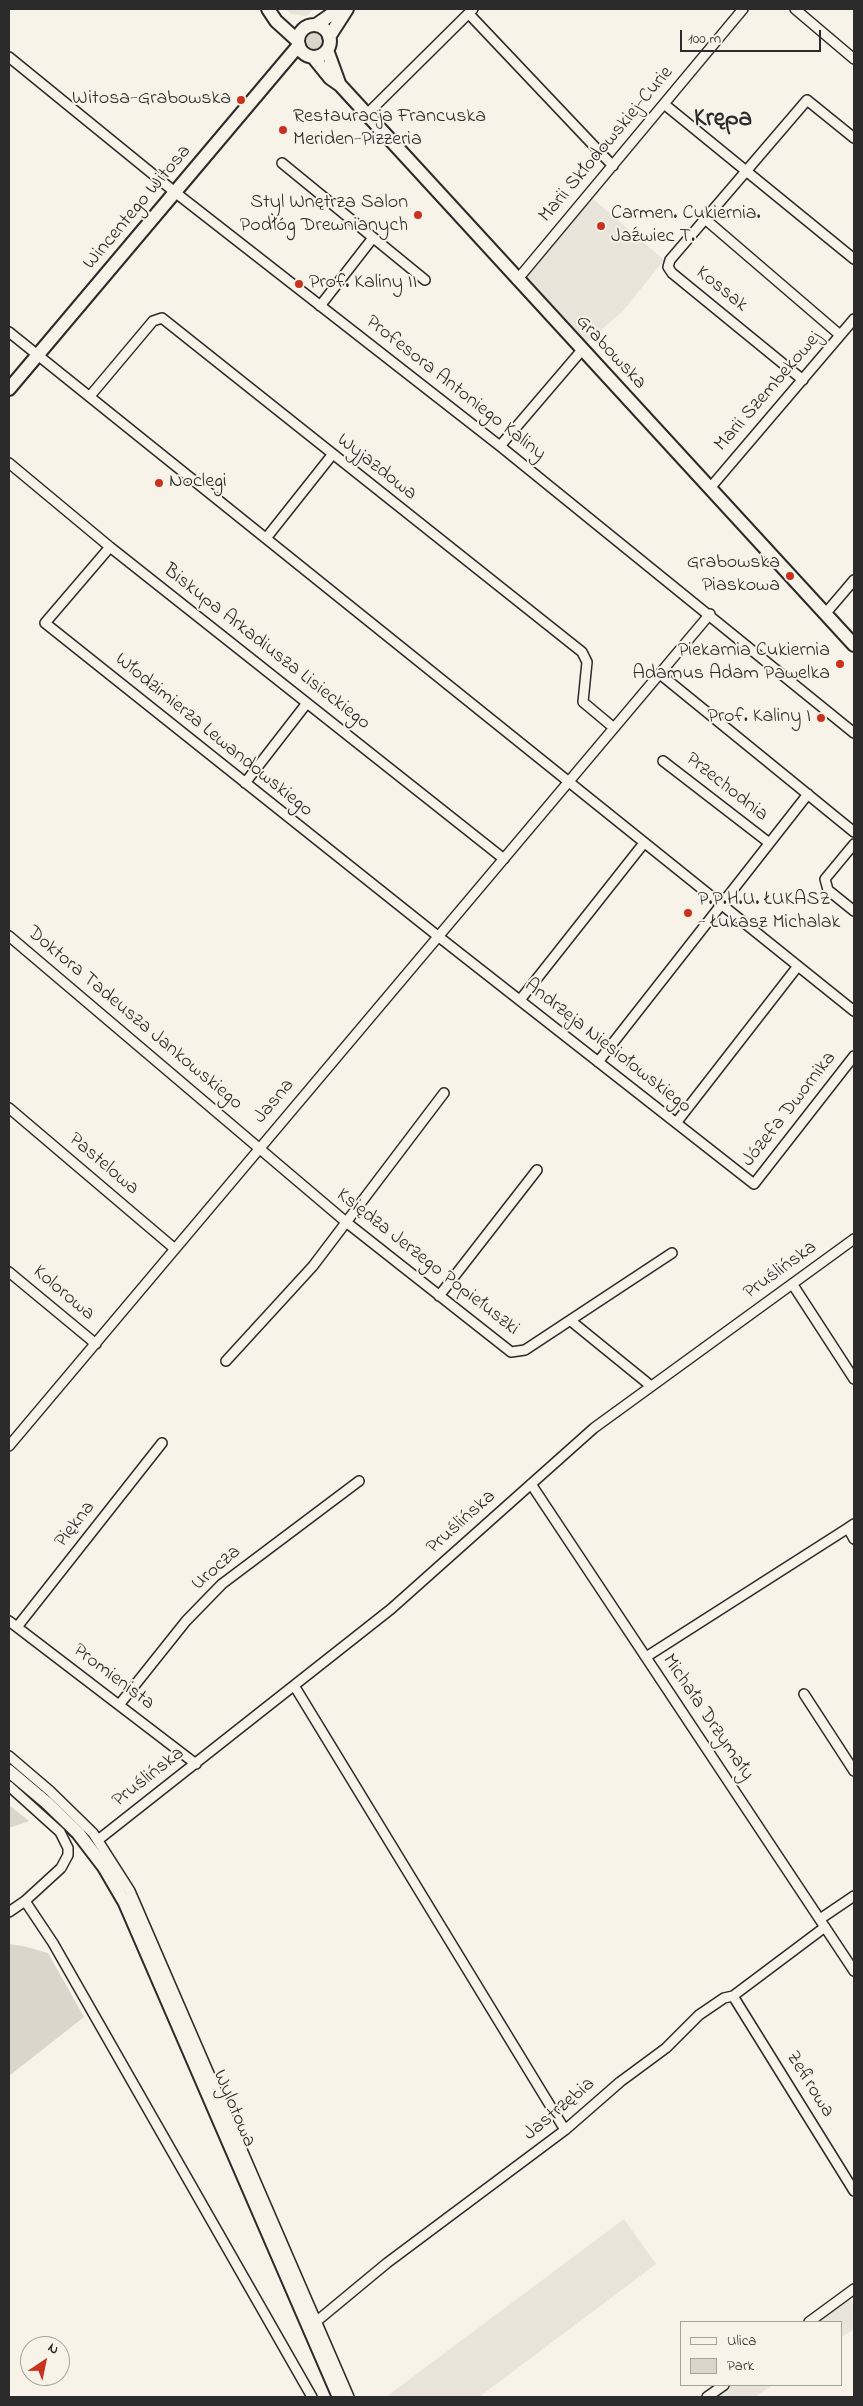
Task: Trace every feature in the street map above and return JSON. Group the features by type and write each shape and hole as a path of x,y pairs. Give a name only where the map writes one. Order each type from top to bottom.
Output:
{"street":[{"path":"268,9 276,21 300,39 311,56 321,55 327,50 329,37 347,9"},
{"path":"300,39 339,9"},
{"name":"Marii Skłodowskiej-Curie","path":"517,280 743,9"},
{"path":"795,9 854,59"},
{"path":"366,115 471,12 613,166"},
{"path":"316,25 324,29 329,37"},
{"name":"Wincentego Witosa","path":"9,389 266,86 300,39"},
{"name":"Grabowska","path":"327,50 340,85"},
{"name":"Wincentego Witosa","path":"266,86 311,56"},
{"name":"Grabowska","path":"311,56 330,78 340,85 854,645"},
{"name":"Profesora Antoniego Kaliny","path":"9,57 176,192 500,446 710,614 854,733"},
{"name":"Kossak","path":"803,380 672,273 668,267 670,260 806,100 854,138"},
{"path":"664,104 854,259"},
{"path":"282,164 372,239 425,280"},
{"path":"705,218 840,335"},
{"path":"320,306 372,239"},
{"name":"Wyjazdowa","path":"90,396 152,321 162,318 582,652 588,662 583,702 614,728"},
{"name":"Marii Szembekowej","path":"710,488 854,319"},
{"path":"9,332 854,1011"},
{"path":"500,446 582,350"},
{"path":"267,538 332,455"},
{"name":"Biskupa Arkadiusza Lisieckiego","path":"9,463 110,546 504,859"},
{"name":"Włodzimierza Lewandowskiego","path":"110,546 45,624 439,937"},
{"path":"825,614 854,580"},
{"name":"Jasna","path":"9,1446 710,614"},
{"path":"660,674 854,832"},
{"path":"244,783 307,703"},
{"name":"Przechodnia","path":"663,761 768,842"},
{"path":"598,1062 768,842 808,794"},
{"path":"520,1000 644,843"},
{"path":"854,844 825,879 828,890 854,911"},
{"name":"Doktora Tadeusza Jankowskiego","path":"9,936 259,1148"},
{"name":"Andrzeja Niesiołowskiego","path":"439,937 754,1184"},
{"path":"676,1123 798,966"},
{"name":"Józefa Dwornika","path":"754,1184 854,1056"},
{"path":"226,1361 295,1288 444,1093"},
{"name":"Pastelowa","path":"9,1108 174,1250"},
{"name":"Księdza Jerzego Popiełuszki","path":"259,1148 346,1222 511,1352 525,1350 672,1253"},
{"path":"439,1296 537,1170"},
{"name":"Pruślińska","path":"98,1840 295,1687 434,1573 594,1428 854,1239"},
{"name":"Kolorowa","path":"10,1276 96,1344"},
{"path":"792,1285 854,1379"},
{"path":"571,1321 651,1386"},
{"name":"Piękna","path":"17,1627 162,1443"},
{"name":"Urocza","path":"119,1705 186,1621 222,1584 359,1481"},
{"name":"Michała Drzymały","path":"532,1484 854,1971"},
{"path":"646,1656 851,1526 854,1539"},
{"name":"Promienista","path":"9,1621 196,1764"},
{"path":"295,1687 565,2130"},
{"path":"804,1694 854,1771"},
{"name":"Wylotowa","path":"9,1756 50,1791 98,1840 130,1891 349,2397"},
{"name":"Wylotowa","path":"9,1771 47,1803 84,1841 107,1872 130,1914 339,2397"},
{"path":"9,1786 60,1832 67,1843 68,1855 62,1868 25,1901 9,1912"},
{"name":"Jastrzębia","path":"317,2321 387,2264 565,2130 620,2082 666,2048 699,2015 724,1998 733,1996 854,1896"},
{"path":"25,1901 52,1943 118,2056 312,2397"},
{"name":"Zefirowa","path":"733,1996 854,2191"},
{"path":"810,2321 854,2289"},
{"path":"707,2397 723,2386"}],"shaded area":[{"path":"286,9 314,9 306,16 291,14"},
{"path":"592,198 664,260 623,311 585,344 523,280"},
{"path":"624,2219 656,2264 479,2397 386,2397"},
{"path":"849,2299 854,2306 854,2329 843,2336 843,2321 818,2321"},
{"path":"731,2386 772,2386 755,2397 716,2397"}],"green space":[{"path":"314,31 321,34 324,41 321,48 314,51 307,48 304,41 307,34"},
{"path":"9,1805 29,1821 9,1828"},
{"path":"9,1944 48,1953 84,2017 9,2076"}],"place":[{"name":"Witosa-Grabowska","path":"241,100"},
{"name":"Restauracja Francuska Meriden-Pizzeria","path":"283,130"},
{"name":"Styl Wnętrza Salon Podłóg Drewnianych","path":"418,215"},
{"name":"Carmen. Cukiernia. Jaźwiec T.","path":"601,226"},
{"name":"Prof. Kaliny II","path":"299,284"},
{"name":"Noclegi","path":"159,483"},
{"name":"Grabowska Piaskowa","path":"790,576"},
{"name":"Piekarnia Cukiernia Adamus Adam Pawelka","path":"840,664"},
{"name":"Prof. Kaliny I","path":"821,718"},
{"name":"P.P.H.U. ŁUKASZ - Łukasz Michalak","path":"688,913"}],"district":[{"name":"Krępa","path":"723,121"}]}
